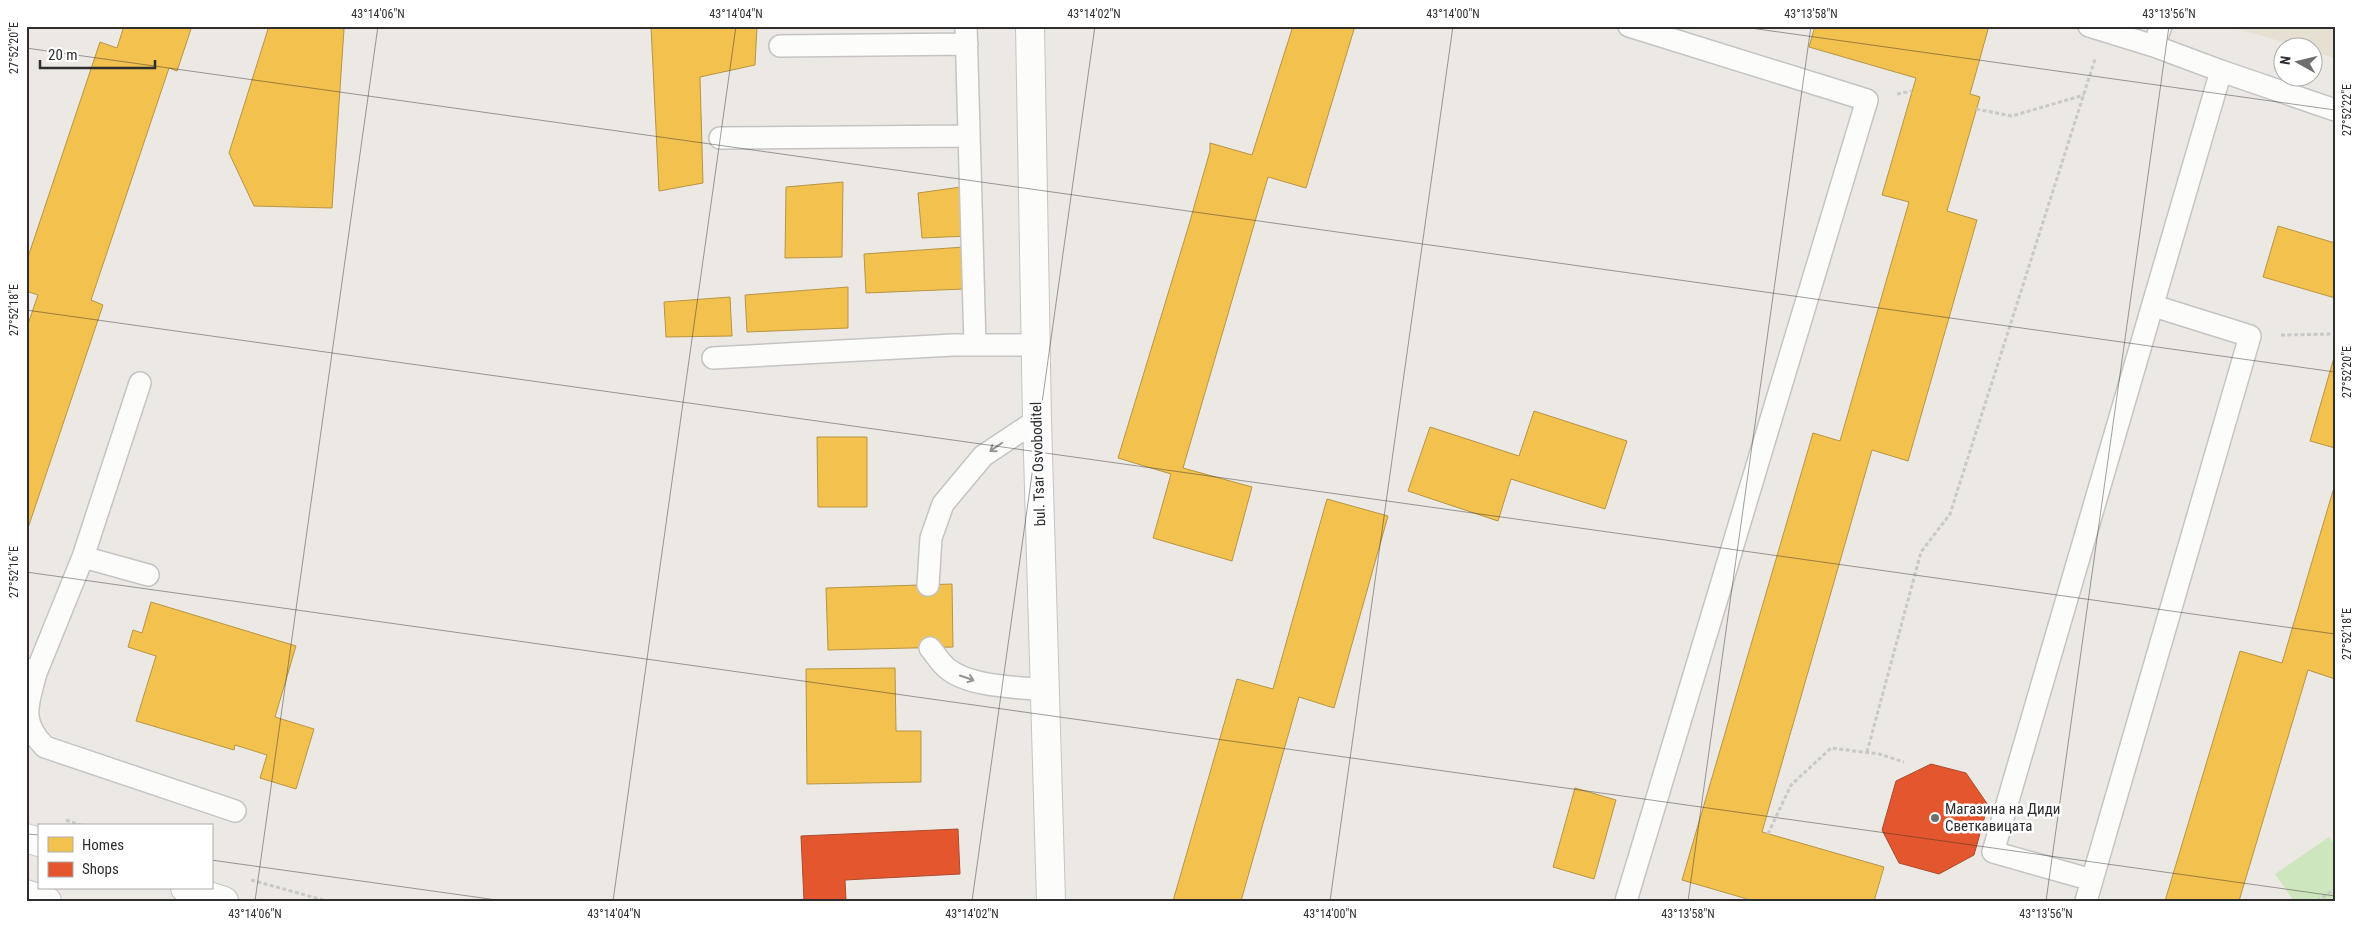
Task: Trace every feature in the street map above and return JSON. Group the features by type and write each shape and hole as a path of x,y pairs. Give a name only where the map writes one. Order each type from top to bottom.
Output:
{"main road":[{"name":"bul. Tsar Osvoboditel","path":"1030,26 1037,420 1051,901"},
{"path":"26,838 38,842"},
{"path":"191,890 224,901"},
{"path":"26,894 47,901"}],"lane":[{"path":"1626,901 1867,100 1629,26"},
{"path":"2154,46 2161,26"},
{"path":"2096,28 2154,46 2335,110"},
{"path":"780,46 967,35 975,345"},
{"path":"2092,880 1993,852 2154,306 2221,71"},
{"path":"720,138 970,136"},
{"path":"2086,901 2250,336 2154,306"},
{"path":"713,358 975,345 1036,346"},
{"path":"140,383 83,557 31,671 27,710 32,734 45,747 235,811"},
{"path":"928,585 931,538 943,504 983,456 1037,420"},
{"path":"83,557 148,575"},
{"path":"930,648 948,670 964,677 985,683 1046,690"}],"path":[{"path":"1867,752 1921,552 1950,514 2084,95 2096,28"},
{"path":"1976,109 2012,116 2084,95"},
{"path":"2250,336 2335,334"},
{"path":"1768,834 1790,785 1831,748 1867,752 1904,762"},
{"path":"246,878 328,901"},
{"path":"2317,901 2335,889"}],"shaded area":[{"path":"2228,26 2335,26 2335,58 2324,55 2324,38 2274,39"}],"green space":[{"path":"2329,837 2335,845 2335,901 2294,901 2275,874"}],"building: Homes":[{"path":"124,26 192,26 177,71 169,68 91,300 103,305 26,534 26,330 38,295 26,291 26,263 100,42 117,48"},
{"path":"269,26 328,26 344,29 332,208 254,206 229,153"},
{"path":"651,26 757,26 755,65 700,77 703,183 659,191"},
{"path":"1293,26 1355,26 1306,188 1268,177 1183,468 1252,487 1232,561 1153,538 1171,474 1118,458 1188,228 1210,151 1210,143 1252,155"},
{"path":"1815,26 1989,26 1970,94 1980,97 1947,211 1977,220 1908,461 1872,450 1762,832 1884,867 1874,901 1754,901 1682,880 1813,433 1840,441 1909,202 1882,195 1916,78 1809,47"},
{"path":"843,182 842,257 785,258 786,187"},
{"path":"968,186 968,236 922,238 918,193"},
{"path":"2278,226 2335,243 2335,298 2263,277"},
{"path":"964,247 964,289 866,293 864,254"},
{"path":"848,287 848,328 747,332 745,295"},
{"path":"730,297 732,336 666,337 664,302"},
{"path":"2335,354 2335,448 2310,441"},
{"path":"1534,411 1627,441 1605,509 1511,479 1498,521 1408,491 1430,427 1519,456"},
{"path":"817,437 867,437 867,507 818,507"},
{"path":"2335,484 2335,679 2308,670 2239,901 2165,901 2240,651 2282,663"},
{"path":"1327,499 1388,516 1334,708 1299,697 1241,901 1173,901 1237,679 1273,689"},
{"path":"952,584 953,647 828,650 826,588"},
{"path":"151,602 296,646 275,717 314,729 296,789 260,778 267,755 235,745 234,750 136,721 156,656 128,647 133,630 142,633"},
{"path":"895,668 896,731 921,731 921,782 807,784 806,669"},
{"path":"1575,788 1616,800 1594,879 1553,867"}],"building: Shops":[{"name":"Магазина на Диди Светкавицата","path":"1931,764 1966,773 1988,805 1974,855 1939,874 1899,863 1882,830 1896,781"},
{"path":"958,829 960,874 845,880 846,901 804,901 801,836"}],"place":[{"name":"Магазина на Диди Светкавицата","path":"1935,818"}]}
